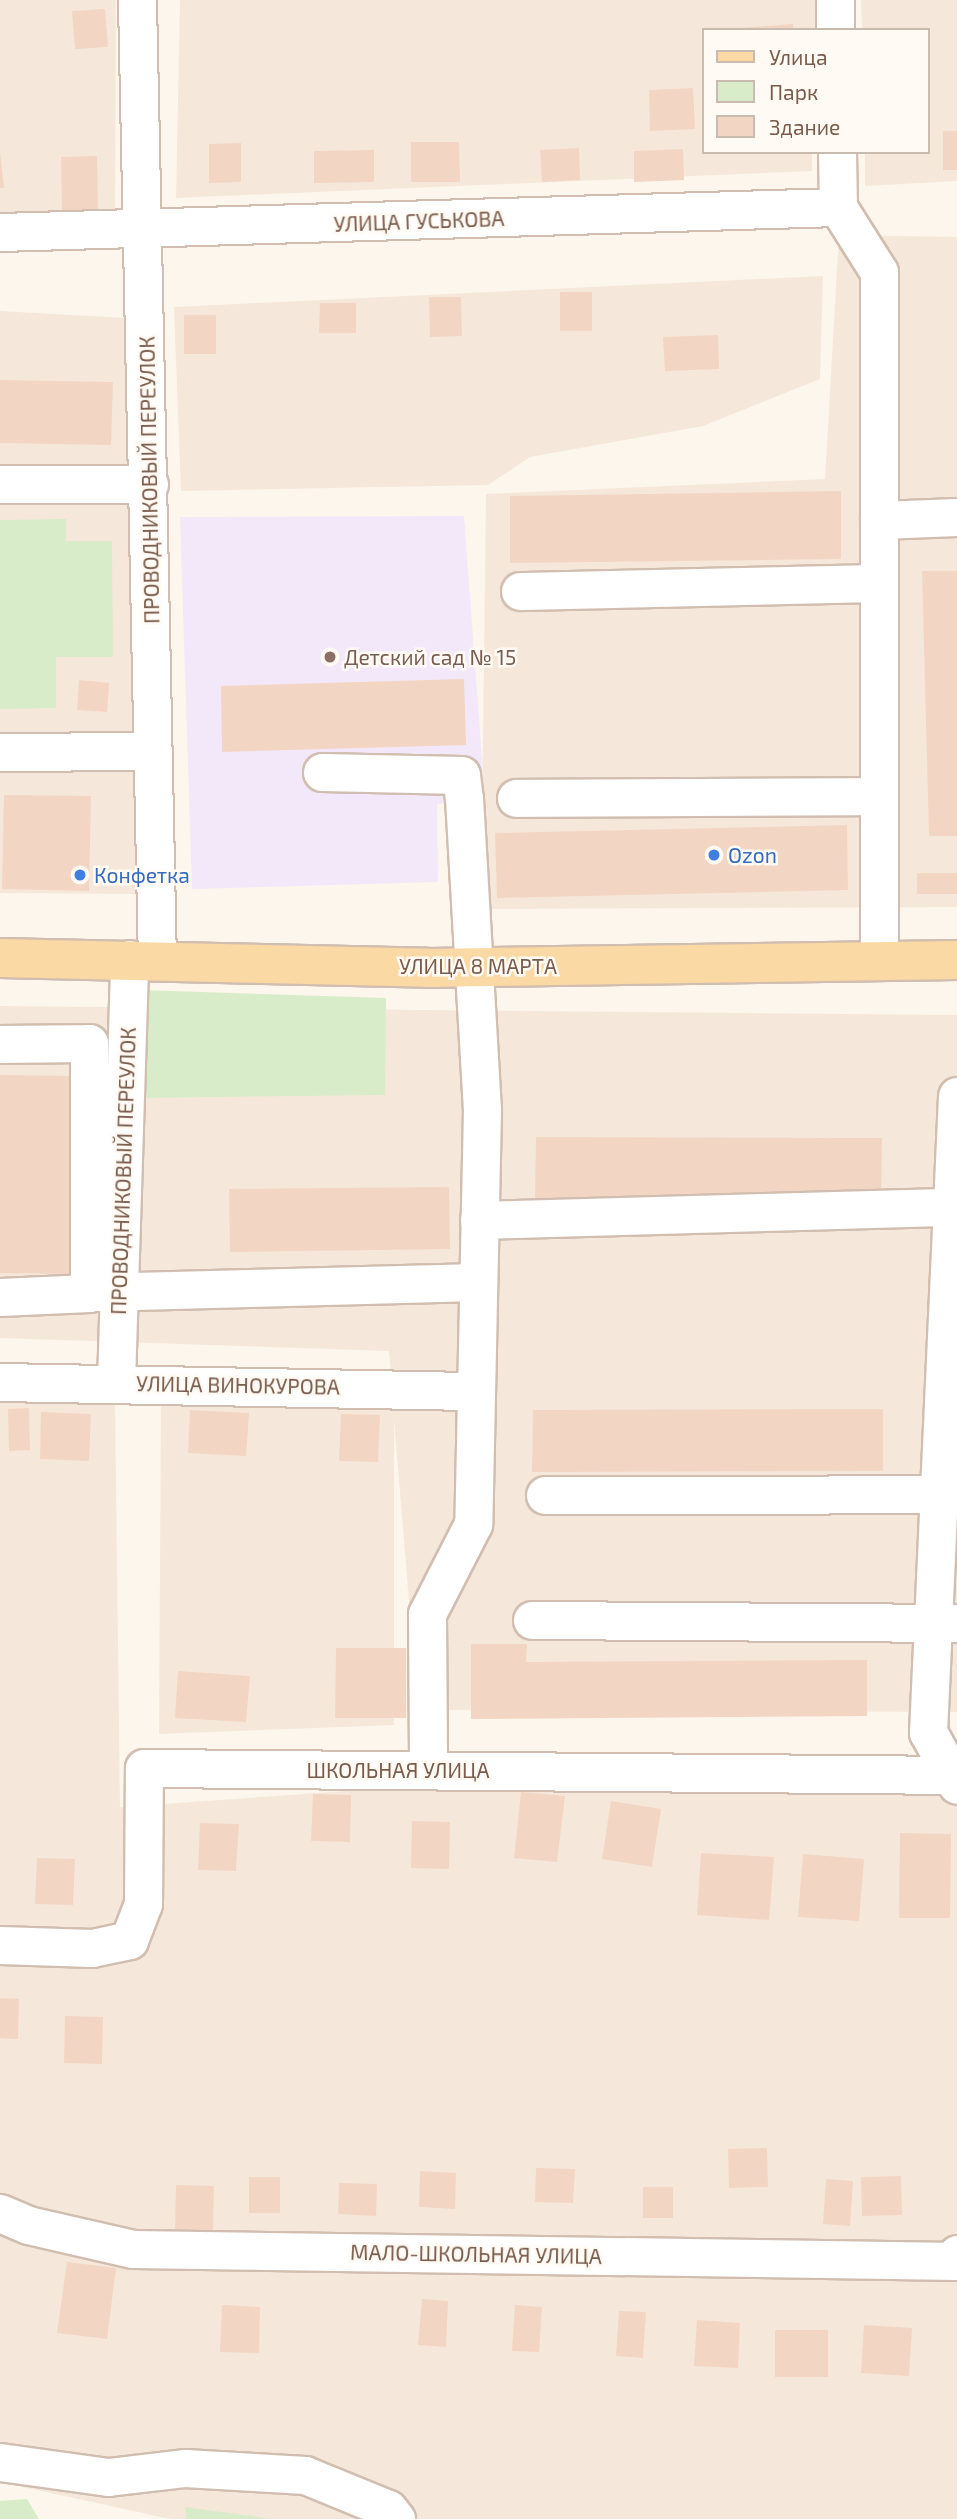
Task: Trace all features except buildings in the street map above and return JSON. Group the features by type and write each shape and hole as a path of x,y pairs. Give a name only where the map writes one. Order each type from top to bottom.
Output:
{"main road":[{"name":"УЛИЦА 8 МАРТА","path":"0,958 471,967 879,958 957,960"}],"street":[{"name":"ПРОВОДНИКОВЫЙ ПЕРЕУЛОК","path":"116,1382 104,1291 143,960 152,751 146,230 137,0"},
{"path":"835,0 835,28"},
{"path":"837,154 838,207 879,272 879,958"},
{"name":"УЛИЦА ГУСЬКОВА","path":"0,232 146,230 838,207"},
{"path":"0,484 149,484"},
{"path":"879,520 957,517"},
{"path":"520,591 879,583"},
{"path":"0,752 152,751"},
{"path":"322,772 461,775 482,1109 473,1524 427,1614 428,1770"},
{"path":"516,798 879,796"},
{"path":"0,1044 89,1043 104,1291"},
{"path":"955,1778 928,1732 945,1623 952,1207 957,1096"},
{"path":"480,1220 952,1207"},
{"path":"0,1297 104,1291 478,1282"},
{"name":"УЛИЦА ВИНОКУРОВА","path":"0,1382 116,1382 476,1391"},
{"path":"545,1495 948,1495"},
{"path":"532,1620 945,1623"},
{"name":"ШКОЛЬНАЯ УЛИЦА","path":"0,1945 92,1948 129,1940 143,1904 144,1768 955,1778"},
{"name":"МАЛО-ШКОЛЬНАЯ УЛИЦА","path":"0,2213 28,2225 133,2249 957,2261"},
{"path":"957,2254 957,2261"},
{"path":"0,2462 108,2477 185,2468 305,2475 388,2508 396,2519"}],"shaded area":[{"path":"0,0 116,0 115,213 0,216"},
{"path":"180,0 815,0 815,28 702,28 702,154 812,154 812,171 176,198"},
{"path":"861,0 957,0 957,181 865,186 865,154 929,154 929,28 862,28"},
{"path":"839,235 957,237 957,907 481,909 486,494 825,479"},
{"path":"823,276 820,379 703,426 530,457 488,485 181,491 174,307"},
{"path":"0,311 126,318 137,894 0,893"},
{"name":"Детский сад № 15","path":"464,516 485,800 437,804 438,882 192,889 180,517"},
{"path":"0,1006 957,1015 957,1712 418,1710 394,1420 394,1725 159,1734 161,1401 393,1403 389,1351 0,1338"},
{"path":"0,1397 115,1399 120,1807 431,1785 957,1785 957,2519 170,2519 0,2482"}],"green space":[{"path":"66,519 66,541 112,541 113,657 56,657 56,708 0,709 0,520"},
{"path":"139,990 386,998 385,1095 135,1098"},
{"path":"27,2499 39,2519 0,2519 0,2501"},
{"path":"185,2507 273,2519 186,2519"}],"place":[{"name":"Детский сад № 15","path":"330,657"},
{"name":"Ozon","path":"714,855"},
{"name":"Конфетка","path":"80,875"}]}
